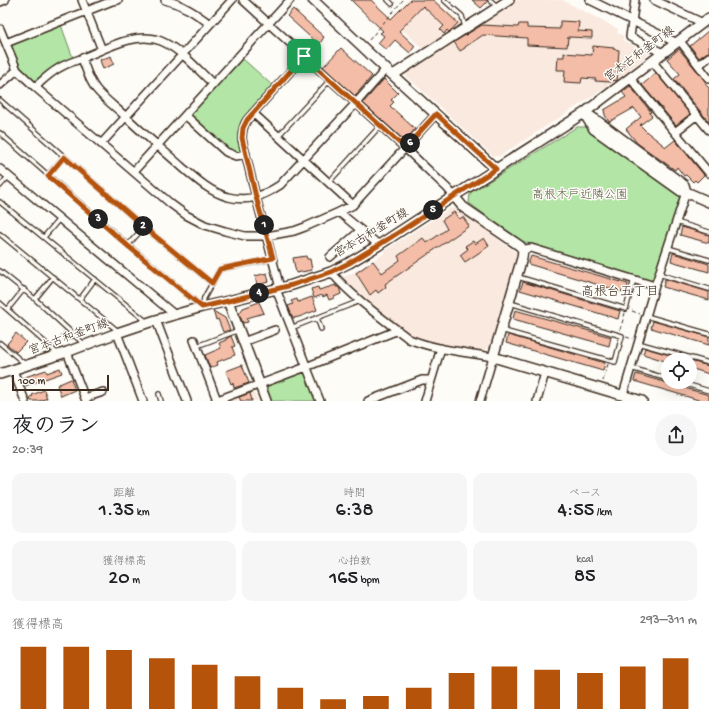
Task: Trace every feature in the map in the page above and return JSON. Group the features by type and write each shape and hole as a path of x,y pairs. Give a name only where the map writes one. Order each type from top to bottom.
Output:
{"street":[{"path":"0,2 5,0"},
{"path":"82,0 102,50"},
{"path":"6,43 112,1 118,0"},
{"path":"165,0 176,3 193,11 210,24"},
{"path":"101,144 232,0"},
{"path":"243,0 405,148 447,188 463,207 520,246 523,250 517,277 480,401"},
{"path":"134,171 290,0"},
{"path":"313,0 496,169"},
{"path":"82,58 89,78 97,90 157,146 202,184 215,192 228,197 242,199 256,197 280,185 356,103 390,72 509,0"},
{"path":"590,0 678,42 699,65 709,79"},
{"path":"635,0 630,37 663,53"},
{"path":"654,0 706,21"},
{"name":"宮本古和釜町線","path":"0,374 152,321 278,288 331,272 349,263 584,113 706,21"},
{"path":"0,29 16,70 171,204 186,215 205,225 245,236 266,236 294,231 316,223 353,205 436,114"},
{"path":"35,87 60,67 128,40 147,38 161,41 171,46 213,84"},
{"path":"304,56 253,112 243,128 242,138 266,236 273,258 278,288 291,328 320,401"},
{"path":"699,65 709,57"},
{"path":"652,61 709,130"},
{"path":"0,85 16,70"},
{"path":"630,78 709,173"},
{"path":"253,112 353,205"},
{"path":"584,113 594,129 681,191 709,202"},
{"path":"185,115 229,154 236,156 246,154"},
{"path":"675,132 697,115"},
{"path":"0,169 175,314"},
{"path":"623,395 655,286 686,192"},
{"path":"339,212 379,245"},
{"path":"330,257 361,230"},
{"path":"523,250 531,248 655,286"},
{"path":"331,272 342,285 360,301 409,339 441,348 493,357 642,401"},
{"path":"228,301 266,401"},
{"path":"152,321 187,401"},
{"path":"243,342 275,330"},
{"path":"196,343 216,401 398,330"},
{"path":"118,333 143,401"},
{"path":"425,401 441,348"},
{"path":"63,353 85,400 103,392"},
{"path":"13,370 25,401"},
{"path":"537,401 546,372"},
{"path":"368,401 422,380 431,380"}],"lane":[{"path":"388,0 392,4"},
{"path":"444,0 462,16 465,28"},
{"path":"490,0 498,7"},
{"path":"278,136 330,80"},
{"path":"0,100 144,227 212,283"},
{"path":"329,182 380,126"},
{"path":"0,133 128,246 202,307 204,298 220,269 273,258"},
{"path":"48,176 64,157"},
{"path":"0,186 9,176"},
{"path":"0,202 95,279 152,321"},
{"path":"44,237 60,218"},
{"path":"676,222 709,232"},
{"path":"128,246 144,227"},
{"path":"0,234 80,299 118,333"},
{"path":"668,248 709,260"},
{"path":"0,271 24,289 86,345"},
{"path":"659,274 709,289"},
{"path":"35,299 53,277"},
{"path":"517,277 626,309 634,279"},
{"path":"80,299 95,279"},
{"path":"8,309 24,289"},
{"path":"291,328 360,301"},
{"path":"0,303 63,353"},
{"path":"501,330 615,362 620,335 509,303"},
{"path":"646,316 709,334"},
{"path":"317,318 321,329"},
{"path":"196,343 239,330"},
{"path":"639,342 709,363"},
{"path":"0,343 27,365"},
{"path":"631,368 661,377"},
{"path":"697,387 709,391"},
{"path":"158,394 161,401"}],"path":[{"path":"367,42 403,0"},
{"path":"639,342 620,335 626,309 646,316"},
{"path":"602,384 609,360"}],"shaded area":[{"path":"408,0 435,0 460,22 460,26 423,49 391,19"},
{"path":"514,0 562,0 618,29 617,33 624,36 622,40 649,54 634,66 627,74 503,154 493,156 402,72"},
{"path":"451,208 456,208 518,254 492,344 482,352 438,344 413,336 344,282 344,277 385,253 384,251"},
{"path":"253,389 258,401 222,401"}],"green space":[{"path":"61,25 73,58 37,81 32,80 23,73 17,63 10,48 12,44"},
{"path":"242,58 273,86 246,115 242,122 239,135 242,151 240,154 232,153 190,117 190,114"},
{"name":"高根木戸近隣公園","path":"577,127 587,127 679,193 680,196 654,282 521,241 469,203 470,193"},
{"path":"302,371 305,372 316,401 271,401 266,387 267,385"}],"building":[{"path":"351,0 371,0 391,19 410,0 433,0 458,23 449,32 447,30 444,34 440,30 444,26 423,6 399,31 415,46 410,53 395,40 386,50 378,43 384,36 380,33 383,31"},
{"path":"472,0 487,0 487,2 481,8"},
{"path":"293,9 324,37 319,45 287,16"},
{"path":"560,21 579,22 578,31 592,32 592,38 568,37 567,47 527,45 527,38 483,35 460,51 454,42 482,25 518,27 519,24 527,24 527,28 560,29"},
{"path":"709,30 709,52 699,58 690,46"},
{"path":"593,46 614,48 613,49 619,50 618,62 625,63 625,68 618,68 617,81 595,81 596,79 582,78 581,83 564,82 565,70 557,70 558,57 564,57 564,53 592,55"},
{"path":"341,48 372,76 355,96 323,67"},
{"path":"679,49 707,83 705,84 709,88 709,122 674,79 680,74 667,59"},
{"path":"111,56 114,64 103,69 100,60"},
{"path":"656,73 690,114 676,125 642,85"},
{"path":"384,79 398,93 391,100 394,102 390,106 415,129 405,141 363,103"},
{"path":"630,86 651,112 649,113 652,116 640,125 666,147 675,140 704,175 697,182 695,180 693,182 686,175 684,176 677,167 675,170 637,143 626,129 641,117 634,108 609,122 604,110 626,97 622,92"},
{"path":"454,212 459,219 463,217 469,226 385,284 386,287 378,293 376,290 370,295 356,273 373,261 382,273 400,260 398,256 423,238 427,243 447,229 442,220"},
{"path":"682,227 709,235 709,243 680,235"},
{"path":"484,238 489,246 465,262 460,255 468,249 465,246 473,241 475,244"},
{"path":"673,253 709,264 709,272 671,261"},
{"path":"306,256 307,259 310,259 312,270 296,273 293,258"},
{"path":"531,256 628,284 626,293 528,264"},
{"path":"267,273 269,282 257,285 255,276"},
{"path":"665,279 709,292 709,300 663,287"},
{"path":"523,282 620,311 618,319 520,290"},
{"path":"336,285 336,287 339,287 341,294 329,300 327,295 314,298 311,289 318,287 319,290"},
{"path":"312,297 317,310 293,318 288,306 293,304 291,301 297,299 298,302"},
{"path":"259,302 264,313 247,318 248,322 243,323 239,314 243,308"},
{"path":"515,310 611,337 609,346 513,319"},
{"path":"213,311 225,318 230,330 223,332"},
{"path":"653,321 709,337 709,345 651,328"},
{"path":"65,331 73,338 66,341 61,336"},
{"path":"16,333 26,342 16,352 7,344"},
{"path":"508,335 605,363 603,371 506,343"},
{"path":"231,336 235,346 232,347 235,355 217,362 218,365 210,368 205,355 221,348 219,343"},
{"path":"645,348 663,353 661,353 661,360 643,354"},
{"path":"697,363 709,366 709,374 697,370"},
{"path":"242,365 249,383 234,388 233,383 231,384 226,371"},
{"path":"60,368 62,373 25,386 22,378 46,370 47,373"},
{"path":"636,374 661,381 661,389 634,381"},
{"path":"71,379 75,390 61,396 57,385"},
{"path":"661,389 688,389 709,395 709,401 702,401"},
{"path":"44,390 47,398 40,401 31,401 30,397 33,396 32,395"},
{"path":"250,393 252,401 241,401 239,397"}],"district":[{"name":"高根台五丁目","path":"620,292"}],"route":[{"path":"304,56 405,148 436,114 496,169 379,245 331,272 292,285 202,307 128,246 48,176 64,157 144,227 212,283 220,269 273,258 256,197 242,134 247,120 304,56"}]}
